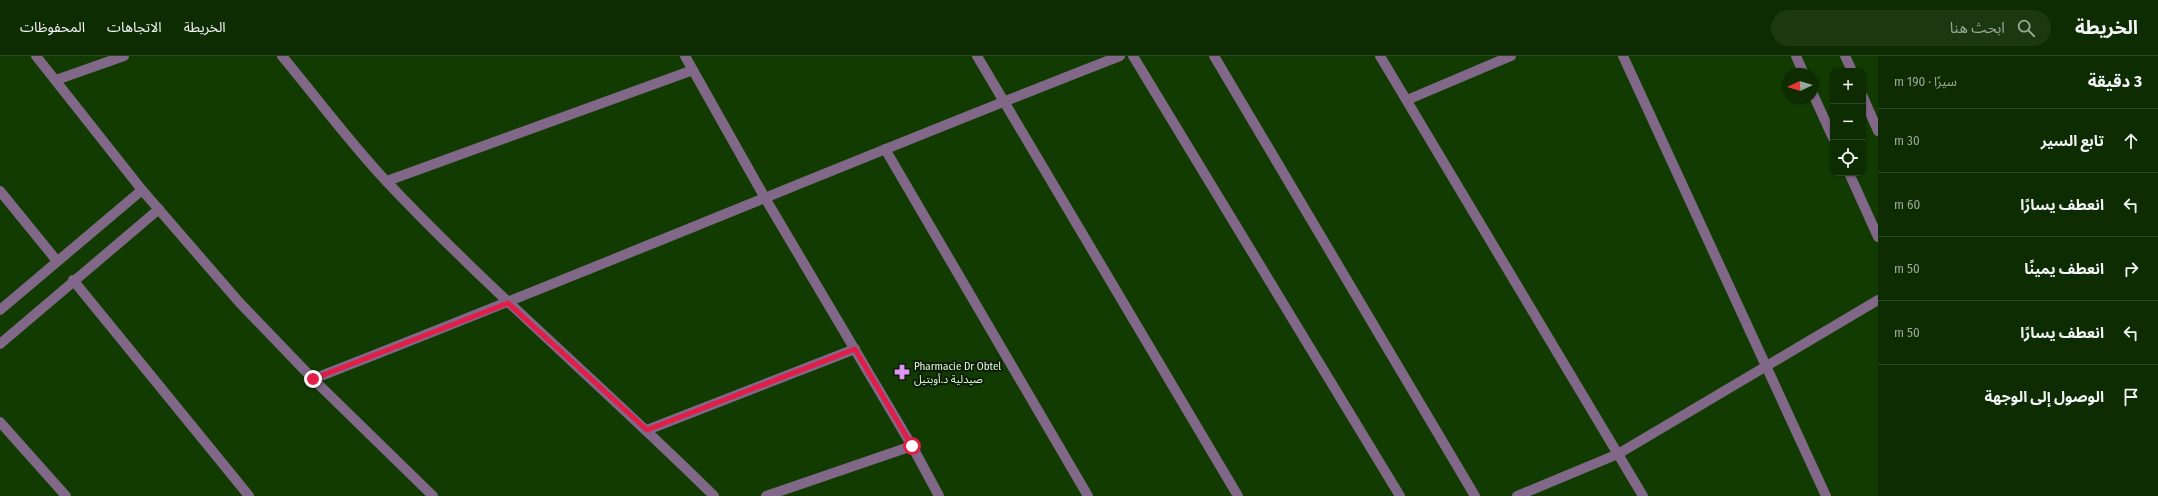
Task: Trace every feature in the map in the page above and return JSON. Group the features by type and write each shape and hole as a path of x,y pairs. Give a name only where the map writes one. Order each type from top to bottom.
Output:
{"street":[{"path":"36,56 142,190 239,302 313,379 433,496"},
{"path":"56,80 124,56"},
{"path":"282,56 386,181 508,303 647,430 714,496"},
{"path":"685,56 765,198 912,446 939,496"},
{"path":"977,56 1238,496"},
{"path":"313,379 508,303 885,149 1120,56"},
{"path":"1133,56 1400,496"},
{"path":"1214,56 1475,496"},
{"path":"1380,56 1643,496"},
{"path":"1407,100 1511,56"},
{"path":"1623,56 1767,365 1826,496"},
{"path":"1796,56 1801,68"},
{"path":"1845,56 1851,68"},
{"path":"386,181 693,70"},
{"path":"1817,104 1830,131"},
{"path":"1866,104 1878,131"},
{"path":"885,149 1088,496"},
{"path":"1850,176 1878,237"},
{"path":"0,310 142,190"},
{"path":"0,191 57,261"},
{"path":"0,344 73,280 159,209"},
{"path":"73,280 250,496"},
{"path":"1517,496 1618,454 1878,300"},
{"path":"647,430 855,349"},
{"path":"0,422 66,496"},
{"path":"766,496 912,446"}],"place":[{"name":"Pharmacie Dr Obtel صيدلية د.أوبتيل","path":"902,372"}],"route":[{"path":"313,379 508,303 647,430 855,349 912,446"}]}
